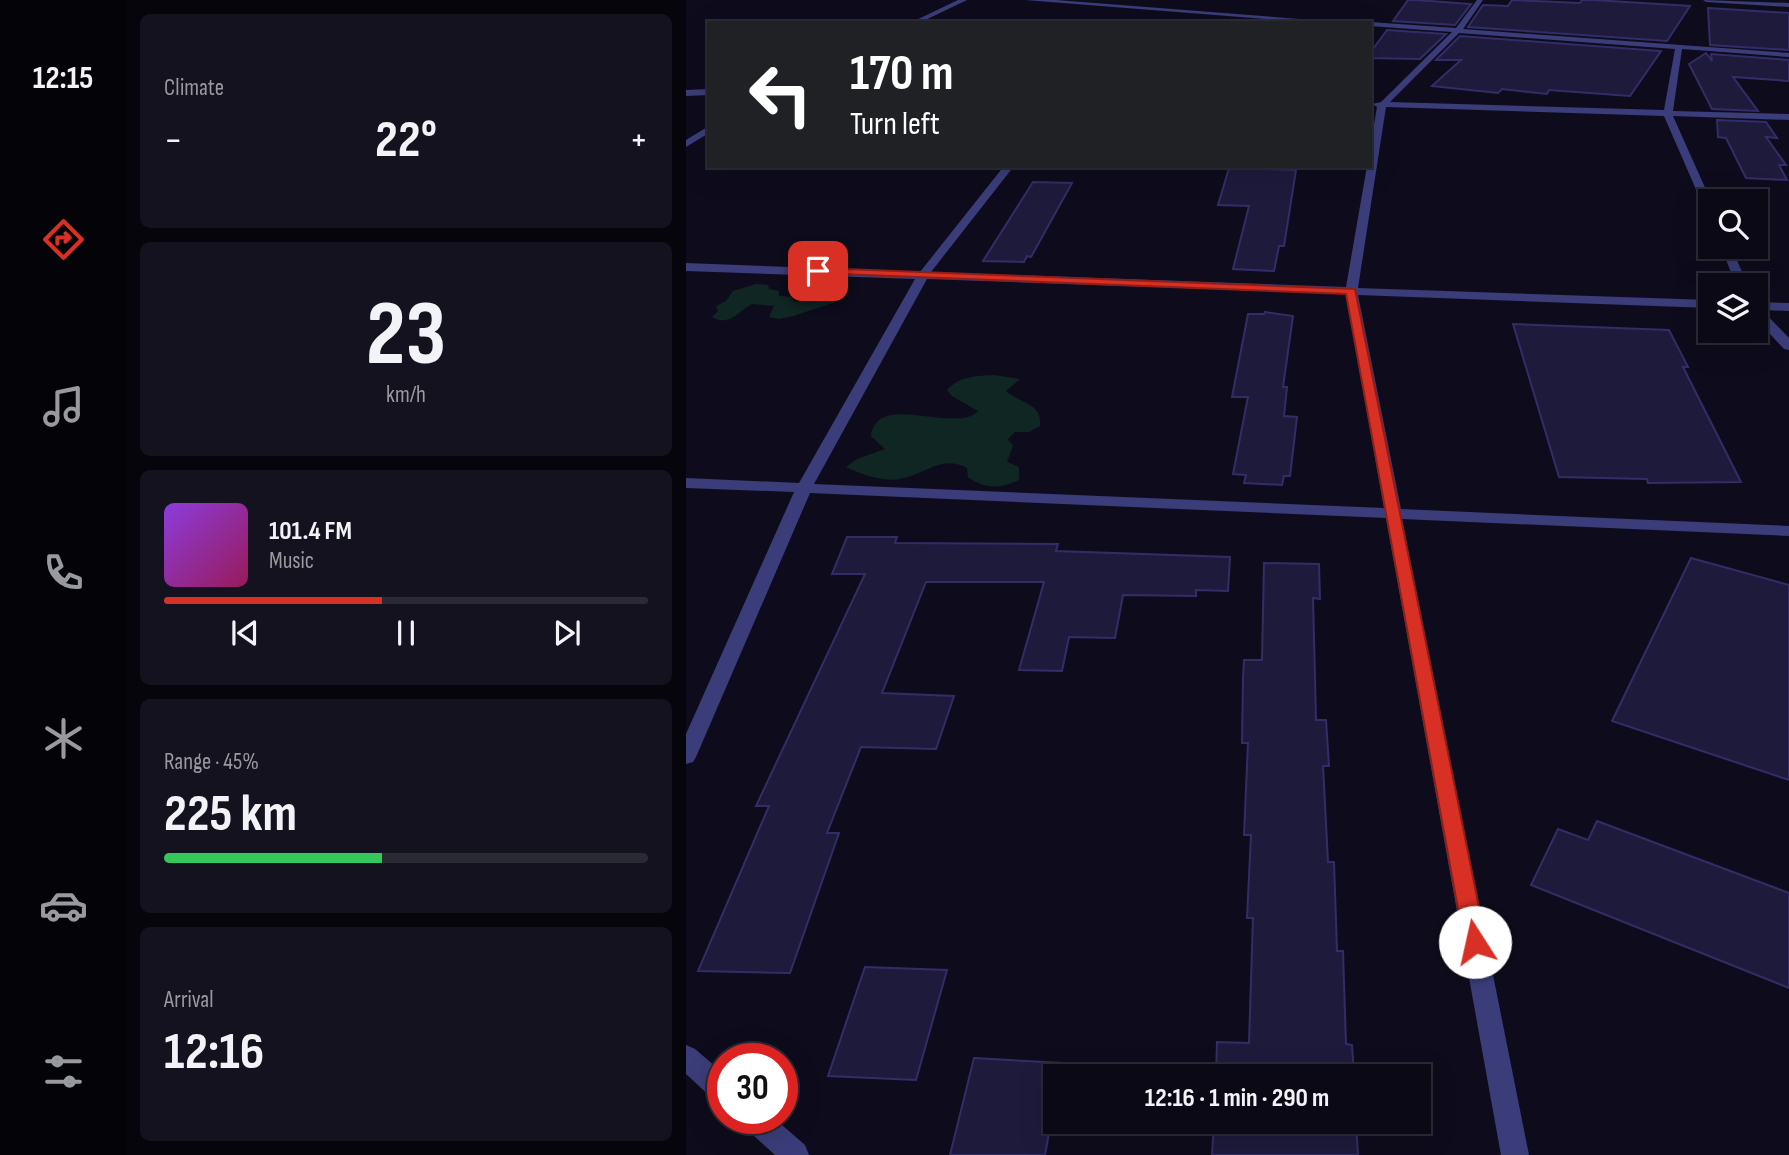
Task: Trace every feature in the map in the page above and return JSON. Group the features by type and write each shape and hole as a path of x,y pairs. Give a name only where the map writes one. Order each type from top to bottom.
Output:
{"street":[{"path":"918,21 964,0"},
{"path":"1028,0 1321,21"},
{"path":"1372,134 1376,104 1458,30 1480,0"},
{"path":"1706,0 1789,5"},
{"path":"1196,21 1209,13"},
{"path":"1372,24 1789,55"},
{"path":"1679,47 1668,114 1701,189"},
{"path":"686,93 707,92"},
{"path":"1376,104 1789,117"},
{"path":"686,144 707,130"},
{"path":"686,757 805,486 924,274 1007,168"},
{"path":"1367,168 1351,291 1516,1155"},
{"path":"686,267 1698,304"},
{"path":"1768,308 1789,307"},
{"path":"1768,323 1789,346"},
{"path":"686,483 805,486 1789,531"},
{"path":"686,1057 707,1076"},
{"path":"772,1134 795,1155"}],"green space":[{"path":"756,284 768,285 769,289 779,291 779,296 791,297 795,302 826,293 839,301 779,319 769,317 774,306 752,304 729,319 718,320 712,317 718,311 716,306 726,301 733,291"},
{"path":"994,375 1020,379 1006,391 1029,404 1040,418 1040,426 1029,432 1015,432 1008,439 1013,446 1007,462 1019,467 1019,480 1006,485 986,486 968,477 967,468 949,463 893,480 872,477 846,467 857,459 885,449 871,436 876,423 887,416 901,414 952,419 967,417 978,411 952,396 947,390 963,379"}],"building":[{"path":"1408,0 1471,4 1455,25 1393,21"},
{"path":"1512,0 1580,3 1582,0 1594,0 1690,6 1667,41 1468,27 1483,5 1508,6"},
{"path":"1708,8 1789,13 1789,50 1710,45"},
{"path":"1387,30 1446,34 1420,59 1372,58 1372,50"},
{"path":"1460,36 1661,51 1630,96 1549,90 1547,94 1502,89 1498,93 1432,86 1461,60 1436,60"},
{"path":"1706,53 1712,61 1711,54 1789,60 1789,81 1733,77 1758,111 1712,109 1689,64"},
{"path":"1717,120 1766,122 1777,138 1766,137 1786,165 1779,165 1787,180 1746,178 1726,138 1718,137"},
{"path":"1229,168 1296,170 1284,246 1279,246 1274,271 1233,269 1249,206 1218,205"},
{"path":"1033,182 1072,183 1031,257 1027,256 1024,262 983,261"},
{"path":"1265,312 1293,316 1283,387 1287,387 1284,416 1297,417 1290,476 1284,476 1282,485 1244,483 1246,475 1233,474 1248,397 1232,397 1248,314"},
{"path":"1513,324 1669,330 1688,367 1683,367 1741,482 1648,483 1647,479 1559,477"},
{"path":"847,537 897,537 895,543 1058,544 1056,551 1230,557 1228,591 1196,590 1196,596 1123,595 1115,638 1069,637 1062,671 1019,670 1044,582 926,582 882,693 954,696 936,749 861,747 827,833 839,833 790,973 698,971 769,806 756,806 865,574 832,574"},
{"path":"1691,558 1789,585 1789,780 1612,721"},
{"path":"1264,563 1319,564 1320,599 1313,598 1316,720 1326,720 1329,766 1323,766 1328,862 1334,862 1337,951 1343,951 1346,1044 1352,1045 1353,1064 1216,1064 1217,1042 1249,1043 1253,918 1247,918 1251,835 1244,835 1248,743 1242,743 1243,679 1244,660 1262,660"},
{"path":"1597,821 1789,893 1789,988 1531,885 1558,829 1588,840"},
{"path":"865,967 947,970 916,1080 828,1076"},
{"path":"974,1058 1062,1063 1043,1064 1043,1134 1049,1134 1045,1155 950,1155"},
{"path":"1213,1134 1357,1134 1358,1155 1212,1155"}],"route":[{"path":"818,271 1351,291 1475,942"}]}
